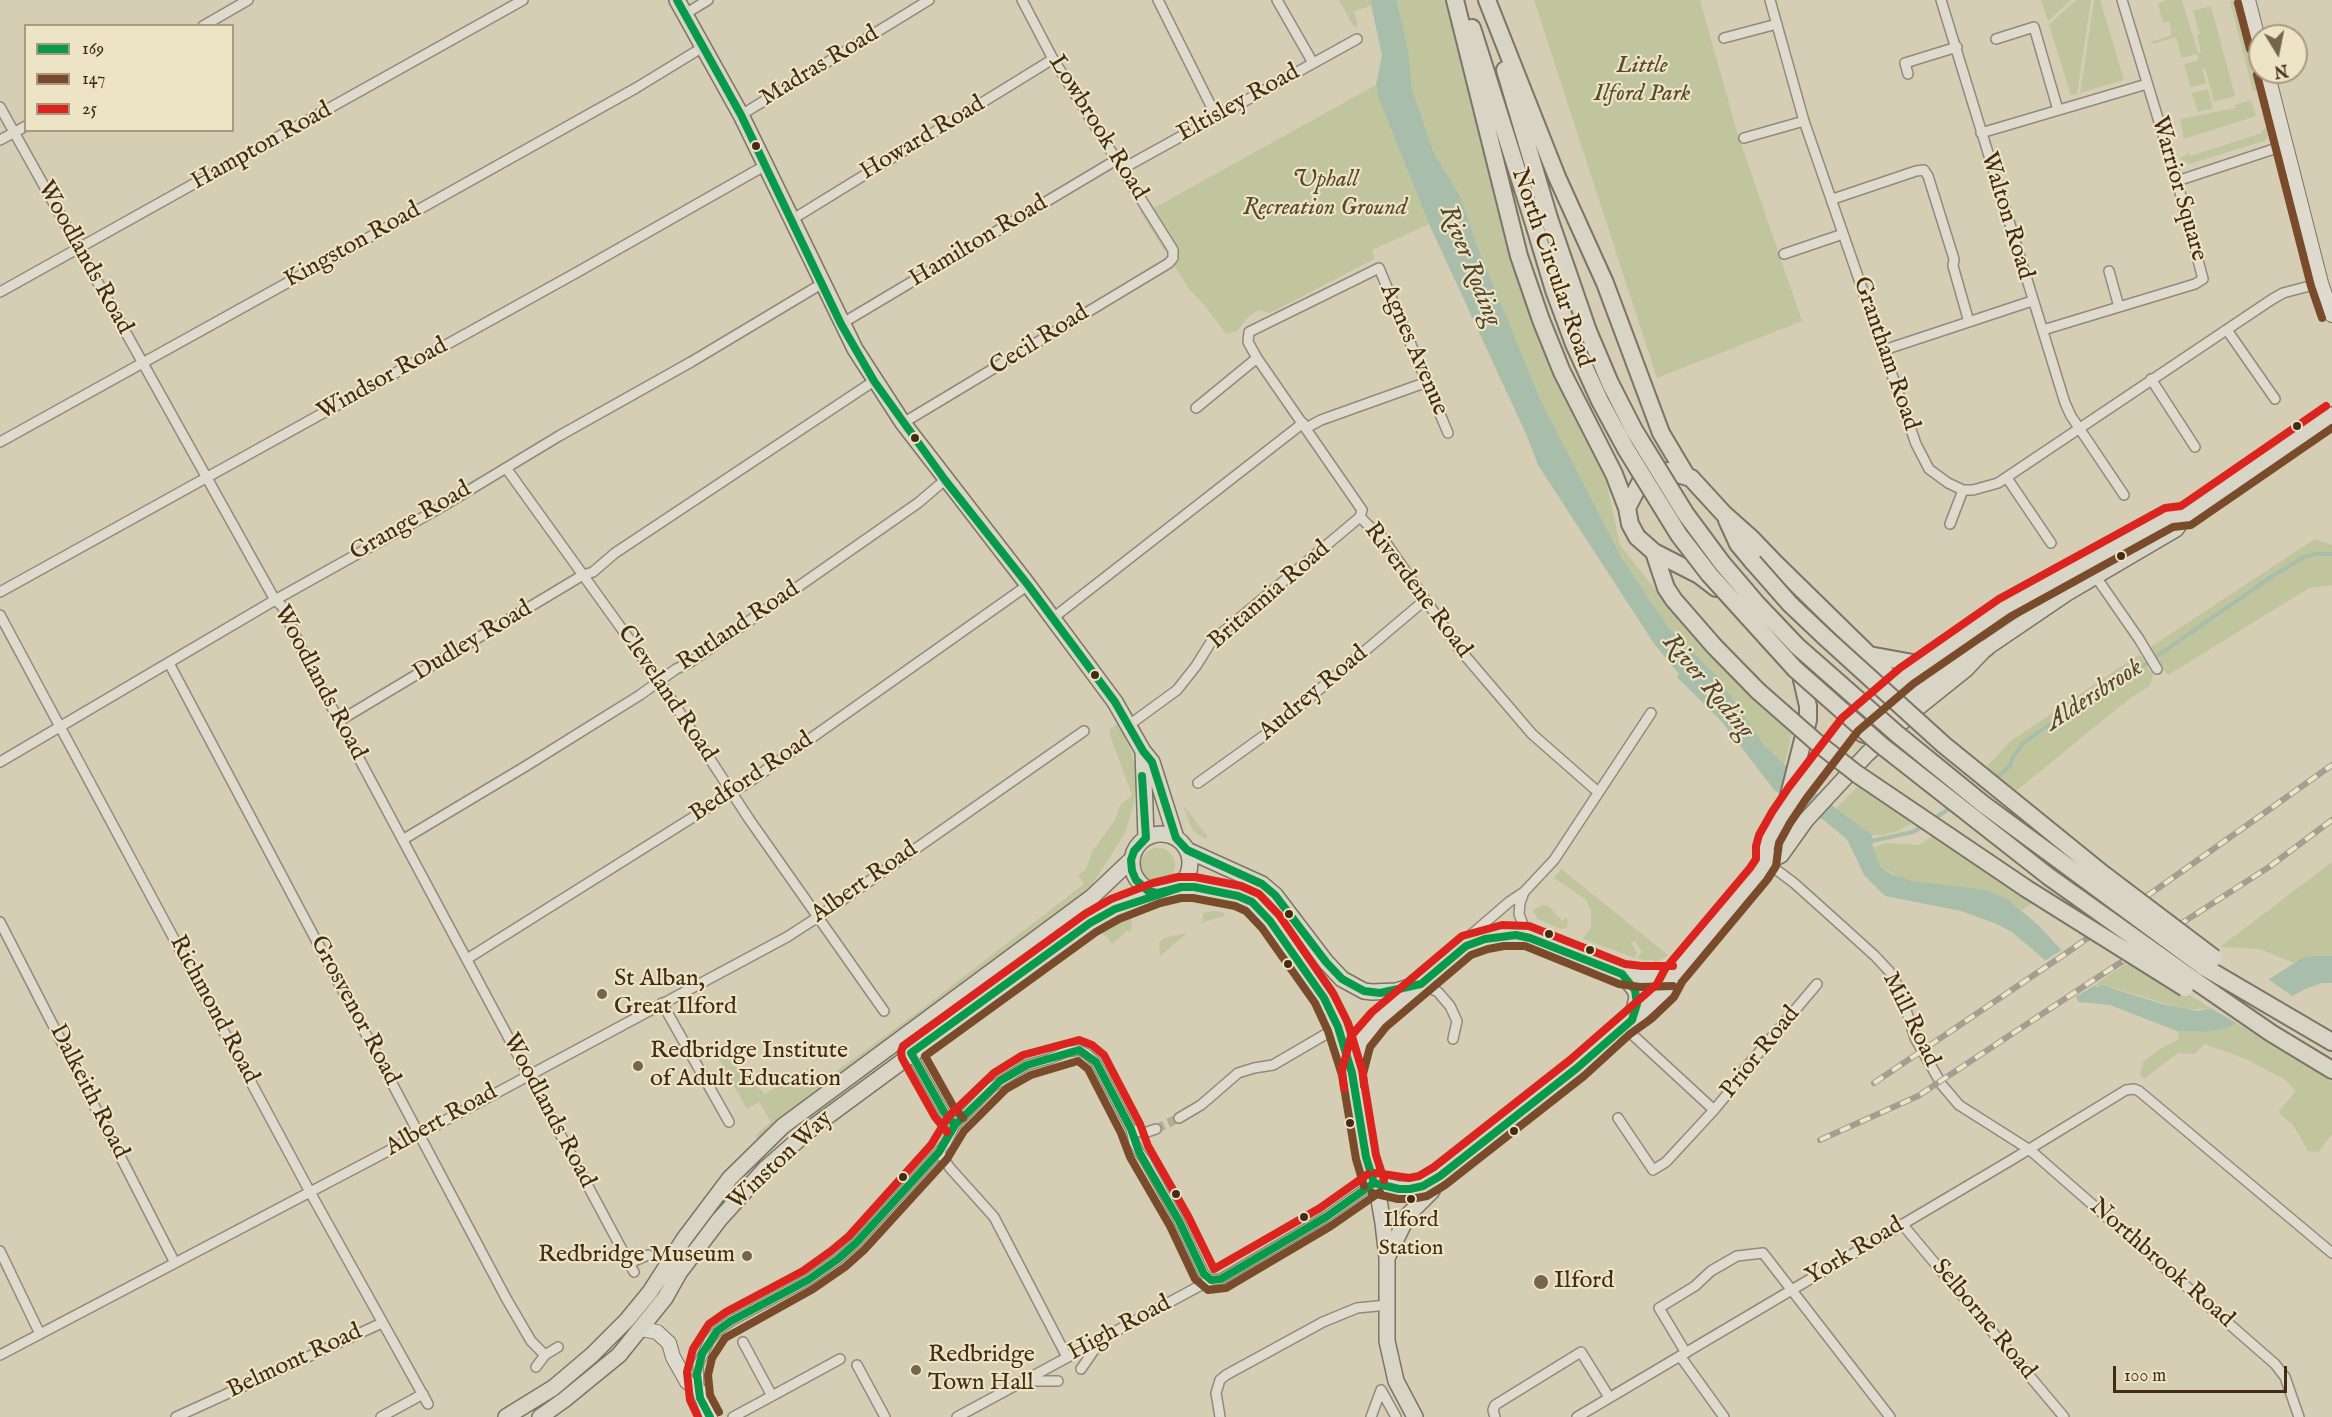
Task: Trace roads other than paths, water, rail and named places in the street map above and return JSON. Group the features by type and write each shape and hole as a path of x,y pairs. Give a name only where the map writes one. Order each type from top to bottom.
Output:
{"highway":[{"path":"1455,0 1510,223 1541,320 1562,372 1610,468 1637,537 1654,552 1699,575 1716,587 1802,680 1863,734 1871,733 1912,705 1925,684 1958,658 1986,648"},
{"name":"North Circular Road","path":"1463,0 1542,222 1610,383 1634,430 1685,513 1722,563 1757,604 1806,653 1897,734 1983,804 2204,967 2332,1042"},
{"path":"1486,0 1557,177 1605,283 1661,433 1686,475 1869,655 1912,705"},
{"name":"North Circular Road","path":"1486,0 1542,222 1554,290 1574,344 1600,401 1626,449 1679,535 1709,573 1795,669 1881,745 2048,876 2271,1033 2332,1070"},
{"path":"1627,508 1641,481 1653,474 1668,471 1686,475"},
{"path":"1724,514 1738,544 1791,604 1944,745 2167,924 2246,980 2283,1012"},
{"path":"1654,552 1666,588 1687,615 1758,691 1857,774 1997,870 2156,972 2271,1033"},
{"path":"1869,655 1924,664"},
{"path":"1785,811 1806,728 1808,706 1802,680"}],"main road":[{"path":"677,0 741,115 793,219 841,324 874,381 945,480 1053,618 1129,724 1143,751 1152,762 1176,838 1187,850 1262,884 1275,895 1326,962 1342,979 1364,991 1380,993 1421,984"},
{"path":"2248,0 2254,24"},
{"path":"2270,84 2332,315"},
{"path":"1986,648 2091,571 2170,517 2185,516 2332,415"},
{"path":"1766,862 1769,838 1785,811 1850,724 1907,676 2004,608 2091,571"},
{"path":"1374,1183 1399,1189 1410,1189 1423,1186 1440,1176 1577,1068 1666,990 1673,976 1718,924 1766,862 1781,855 1806,820 1912,705"},
{"path":"1143,751 1146,838"},
{"path":"1176,838 1162,834 1146,838 1134,851 1131,860 1136,880 1148,891 1157,893 1180,887 1217,891 1252,902 1269,921 1324,998 1338,1028 1352,1073 1366,1157 1382,1215 1387,1258 1387,1341 1390,1362 1396,1381 1415,1417"},
{"path":"1180,887 1190,866 1187,850"},
{"name":"Winston Way","path":"506,1417 553,1388 592,1355 627,1320 650,1292 684,1239 724,1186 747,1160 783,1126 1092,897 1131,860"},
{"name":"Winston Way","path":"540,1417 603,1369 641,1329 665,1299 699,1245 765,1169 813,1127 1089,923 1115,909 1157,893"},
{"path":"1352,1073 1360,1042 1379,1020 1466,946 1503,935 1527,936 1622,974 1641,977 1673,976"},
{"path":"1622,974 1635,990 1637,997 1628,1023"},
{"path":"1387,1258 1408,1215 1431,1192 1440,1176"},
{"path":"641,1329 657,1332 669,1342 673,1357 687,1382 699,1390 710,1417"}],"street":[{"path":"206,24 248,0"},
{"name":"Hampton Road","path":"0,292 523,0"},
{"path":"685,14 708,0"},
{"name":"Madras Road","path":"741,115 929,0"},
{"name":"Lowbrook Road","path":"1022,0 1053,59 1169,244 1173,255"},
{"path":"1158,0 1216,116"},
{"path":"1277,0 1313,63"},
{"name":"Grantham Road","path":"1770,0 1804,121 1833,199 1916,444 1924,463 1935,474 1964,490"},
{"name":"Walton Road","path":"1941,0 2032,301 2065,403 2079,429"},
{"name":"Warrior Square","path":"2043,330 2196,284 2203,279 2177,181 2122,0"},
{"path":"1724,38 1777,24"},
{"path":"1996,39 2034,27 2058,110"},
{"name":"Eltisley Road","path":"1122,170 1357,39"},
{"name":"Kingston Road","path":"0,442 636,88 703,47"},
{"path":"1908,75 1905,63 1957,47"},
{"name":"Howard Road","path":"793,219 1053,59"},
{"name":"Warrior Square","path":"1981,133 2147,84"},
{"name":"Woodlands Road","path":"0,107 275,600 282,606 339,721 632,1268 648,1255"},
{"path":"1744,138 1804,121"},
{"path":"0,140 24,127"},
{"path":"2177,181 2286,145"},
{"name":"Hamilton Road","path":"841,324 1116,160"},
{"name":"Windsor Road","path":"0,592 512,309 766,165"},
{"path":"1833,199 1924,170 1928,176 1954,259 1953,266 1970,321"},
{"path":"1784,254 1843,234"},
{"name":"Cecil Road","path":"903,423 1169,263 1173,255"},
{"name":"Riverdene Road","path":"1379,268 1264,323 1249,332 1247,339 1257,358 1362,510 1360,517 1377,530 1461,651 1532,734 1598,792"},
{"name":"Agnes Avenue","path":"1379,268 1448,433"},
{"path":"2109,271 2119,307"},
{"path":"1950,524 1964,490 1989,487 2007,478 2271,300 2283,293 2322,283"},
{"name":"Grange Road","path":"0,762 275,600 438,509 823,284"},
{"path":"1884,350 2032,301"},
{"path":"2227,330 2275,399"},
{"path":"1196,408 1257,358"},
{"path":"2151,379 2194,447"},
{"name":"Dudley Road","path":"339,721 583,575 593,572 615,553 874,381"},
{"path":"1053,618 1304,425 1427,382"},
{"path":"2079,429 2124,495"},
{"name":"Cleveland Road","path":"506,468 660,682 732,793 885,1011"},
{"path":"2007,478 2051,543"},
{"name":"Rutland Road","path":"404,839 660,682 856,547 918,503 945,480"},
{"name":"Britannia Road","path":"1129,724 1177,690 1211,642 1360,517"},
{"path":"2091,571 2157,669"},
{"name":"Bedford Road","path":"467,959 732,793 1028,585"},
{"name":"Audrey Road","path":"1198,783 1269,732 1425,600"},
{"name":"Richmond Road","path":"0,615 310,1192 428,1404"},
{"name":"Grosvenor Road","path":"169,663 531,1341 545,1355"},
{"path":"1466,946 1472,934 1524,892 1554,860 1651,713"},
{"name":"Albert Road","path":"0,1355 787,937 1084,731"},
{"name":"Mill Road","path":"1766,862 1794,883 1875,956 1895,979 1915,1038 1942,1085 1954,1099 1969,1112 2030,1150"},
{"path":"1524,892 1519,914 1527,936"},
{"name":"Dalkeith Road","path":"0,922 175,1263"},
{"path":"1421,984 1438,992 1450,1006 1457,1021 1453,1039"},
{"name":"Prior Road","path":"1628,1023 1714,1110 1738,1082 1744,1069 1817,984"},
{"path":"662,1003 729,1122"},
{"path":"1179,1118 1202,1105 1238,1073 1282,1060 1338,1028"},
{"path":"699,1390 698,1365 709,1341 717,1331 731,1321 808,1281 838,1259 856,1243 939,1152 955,1125 992,1087 1019,1069 1066,1052 1079,1050 1096,1062 1131,1129 1139,1152 1179,1221 1204,1274 1211,1280"},
{"path":"911,1053 944,1112 955,1125"},
{"name":"York Road","path":"1576,1417 2030,1150 2126,1090 2139,1091 2332,1253"},
{"path":"1618,1118 1653,1170 1666,1162 1714,1110"},
{"path":"1131,1129 1144,1132 1156,1129"},
{"name":"Northbrook Road","path":"2030,1150 2275,1364 2285,1377 2299,1417"},
{"path":"939,1152 950,1168 994,1216 1067,1357"},
{"name":"High Road","path":"957,1417 1211,1280 1221,1279 1316,1223 1374,1183"},
{"name":"Selborne Road","path":"1902,1224 2064,1417"},
{"path":"0,1251 40,1334"},
{"path":"1724,1417 1683,1354 1659,1308 1695,1286 1711,1271 1737,1256 1763,1253 1890,1417"},
{"path":"1220,1417 1216,1393 1220,1380 1226,1375 1323,1322 1357,1308 1387,1305"},
{"name":"Belmont Road","path":"176,1417 382,1323"},
{"path":"1081,1369 1102,1338"},
{"path":"742,1342 771,1396"},
{"path":"536,1367 545,1355 558,1347"},
{"path":"1496,1417 1493,1410 1495,1405 1581,1352 1610,1397"},
{"path":"732,1417 840,1359"},
{"path":"857,1365 885,1417"},
{"path":"1023,1381 1058,1381"},
{"path":"1371,1417 1381,1390 1396,1417"},
{"path":"381,1417 423,1394"}],"water":[{"name":"River Roding","path":"1370,0 1397,0 1408,51 1412,89 1434,153 1460,196 1478,248 1540,399 1621,557 1669,628 1716,675 1765,746 1810,789 1872,835 1873,848 1880,866 1891,874 1912,881 1986,890 2009,900 2038,925 2096,987 2102,985 2162,1004 2197,1011 2211,1008 2255,988 2301,959 2313,956 2332,956 2332,983 2322,983 2305,989 2224,1029 2207,1032 2177,1031 2110,1005 2079,1002 2053,967 2012,932 1961,911 1885,896 1864,875 1848,841 1843,836 1825,821 1775,791 1721,721 1677,677 1679,674 1655,645 1538,465 1527,436 1429,224 1378,97 1376,85 1382,55"}],"waterway":[{"name":"Aldersbrook","path":"1995,779 2010,766 2013,757 2023,743 2043,729 2098,697 2271,577 2304,557 2315,554 2332,554"},
{"name":"Aldersbrook","path":"1932,820 1953,806"},
{"name":"Aldersbrook","path":"1867,842 1913,832 1923,826"}],"tunnel":[{"path":"1156,1129 1179,1118"}],"railway":[{"path":"1874,1083 2068,952 2332,765"},
{"path":"1820,1140 1918,1096 2269,867 2332,820"}],"place":[{"name":"St Alban, Great Ilford","path":"602,994"},
{"name":"Redbridge Institute of Adult Education","path":"638,1066"},
{"name":"Ilford Station","path":"1411,1199"},
{"name":"Redbridge Museum","path":"747,1256"},
{"name":"Ilford","path":"1541,1282"},
{"name":"Redbridge Town Hall","path":"916,1370"}],"park label":[{"name":"Little Ilford Park","path":"1642,81"},
{"name":"Uphall Recreation Ground","path":"1325,195"}]}
